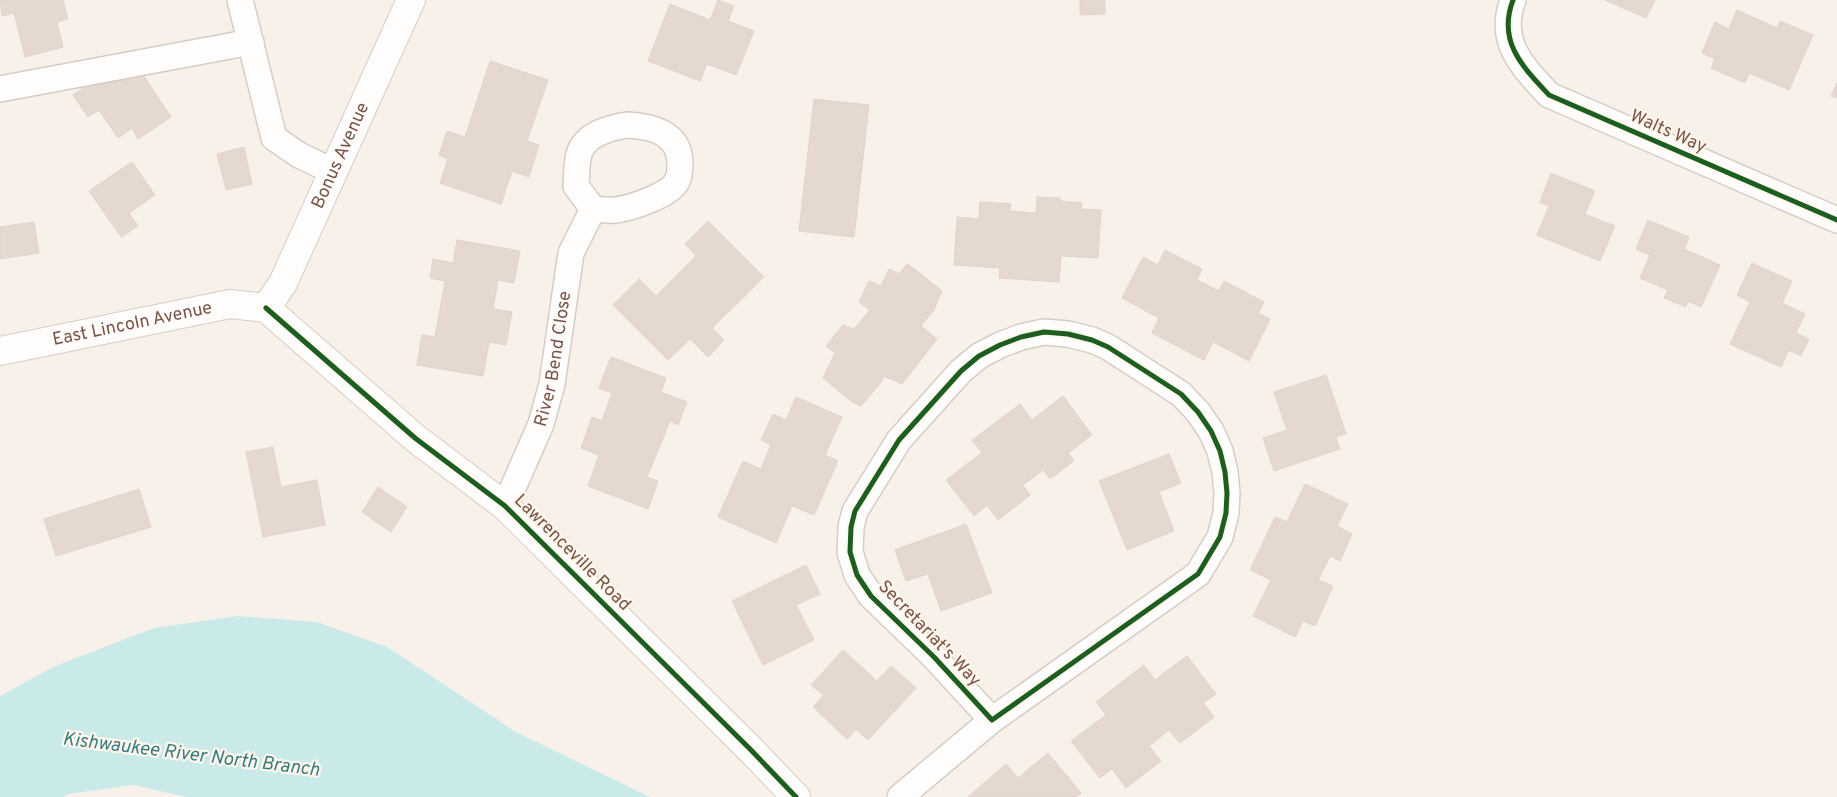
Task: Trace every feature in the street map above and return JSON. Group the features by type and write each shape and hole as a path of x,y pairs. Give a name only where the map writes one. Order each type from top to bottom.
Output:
{"street":[{"path":"240,0 274,138 299,155 332,171"},
{"name":"Bonus Avenue","path":"266,308 283,283 332,171 411,0"},
{"name":"Walts Way","path":"1513,0 1508,14 1510,42 1523,67 1550,95 1837,220"},
{"path":"0,89 251,42"},
{"name":"River Bend Close","path":"505,506 540,424 552,384 572,253 593,209"},
{"name":"East Lincoln Avenue","path":"0,351 230,304 266,308"},
{"name":"Lawrenceville Road","path":"266,308 416,438 505,506 796,797"},
{"name":"Secretariat's Way","path":"900,797 992,720 1198,574 1220,537 1226,513 1226,472 1220,451 1211,431 1198,412 1180,394 1108,347 1092,340 1068,334 1044,332 1021,337 979,356 961,371 899,440 855,511 851,527 850,552 852,560 857,576 871,596 934,657 992,720"}],"water":[{"name":"Kishwaukee River North Branch","path":"238,616 317,622 387,647 516,732 650,797 187,797 133,785 68,794 64,797 0,797 0,696 55,666 154,628"}],"building":[{"path":"0,0 63,0 68,19 57,22 63,47 25,57 14,13 2,16"},
{"path":"718,0 734,6 728,21 754,31 736,75 707,64 700,81 648,61 670,4 710,20"},
{"path":"1080,0 1105,0 1105,14 1080,15"},
{"path":"1605,0 1655,0 1646,18"},
{"path":"1737,10 1777,28 1780,21 1813,35 1789,90 1749,73 1745,83 1711,68 1715,59 1702,53 1715,22 1729,29"},
{"path":"490,61 548,80 527,141 539,145 529,177 512,171 501,204 440,183 448,159 439,155 447,131 465,137"},
{"path":"138,67 171,117 138,139 132,128 118,138 99,110 88,117 73,95 108,72 115,82"},
{"path":"1837,83 1837,98 1831,96"},
{"path":"814,99 869,105 854,237 799,231"},
{"path":"244,147 252,184 226,190 217,154"},
{"path":"132,162 155,195 129,213 138,226 121,237 89,191"},
{"path":"1551,173 1595,191 1585,214 1615,226 1600,261 1537,235 1549,206 1540,202"},
{"path":"1037,197 1060,198 1060,201 1082,203 1081,209 1101,210 1098,258 1061,256 1059,282 999,278 1000,268 954,265 957,217 979,219 980,202 1011,204 1010,211 1036,213"},
{"path":"1648,220 1689,237 1684,249 1720,265 1701,307 1688,301 1686,307 1664,298 1668,290 1640,278 1650,255 1636,249"},
{"path":"708,221 764,277 712,328 724,340 708,357 690,339 668,360 613,305 639,279 656,296 696,256 685,244"},
{"path":"34,222 39,253 0,259 0,227"},
{"path":"457,240 520,251 514,283 498,280 493,309 512,312 506,345 489,342 483,376 417,365 422,335 435,337 445,281 430,278 433,259 453,263"},
{"path":"1165,250 1202,269 1197,280 1219,291 1224,281 1264,302 1258,313 1270,319 1249,361 1213,342 1204,360 1152,333 1159,318 1122,298 1143,257 1158,265"},
{"path":"1752,263 1792,281 1782,303 1805,314 1796,333 1809,339 1801,356 1789,350 1781,367 1730,344 1750,302 1737,295"},
{"path":"907,264 942,291 934,310 921,326 937,339 902,384 884,376 861,406 852,402 823,378 835,353 826,346 843,325 854,329 870,310 859,302 869,281 881,286 889,269 899,274"},
{"path":"611,357 666,378 661,392 687,402 678,425 670,421 647,477 658,481 648,509 588,486 599,455 581,448 592,417 602,421 612,393 599,388"},
{"path":"1326,375 1346,434 1336,437 1340,449 1274,471 1263,438 1287,430 1274,392"},
{"path":"1063,396 1092,435 1068,453 1074,461 1050,479 1043,470 1023,485 1030,495 998,520 987,505 974,516 946,480 982,453 972,440 1020,404 1032,420"},
{"path":"796,397 842,417 825,455 838,461 814,515 792,506 776,543 718,517 743,461 761,469 771,445 761,440 773,414 786,420"},
{"path":"273,447 281,487 317,480 325,525 263,537 246,452"},
{"path":"1169,454 1181,483 1159,492 1174,531 1127,550 1099,481"},
{"path":"1305,484 1348,504 1337,526 1352,534 1340,561 1330,556 1318,580 1333,586 1315,626 1303,621 1295,637 1253,616 1271,580 1250,570 1275,517 1287,522"},
{"path":"378,487 407,507 391,532 362,512"},
{"path":"139,489 151,527 56,556 44,519"},
{"path":"966,524 992,593 941,611 928,574 906,581 895,550"},
{"path":"806,565 820,594 796,605 814,640 763,665 732,601"},
{"path":"843,650 877,681 891,666 916,688 868,740 856,729 847,739 813,707 824,695 811,685"},
{"path":"1187,656 1216,694 1203,703 1214,717 1180,743 1169,730 1149,746 1161,761 1126,788 1112,769 1100,778 1071,741 1106,715 1096,702 1144,665 1155,680"},
{"path":"1048,753 1081,793 1076,797 968,797 1006,764 1018,778"}],"cycle path":[{"path":"1513,0 1508,29 1515,53 1530,74 1549,95 1837,220"},
{"path":"266,308 415,438 505,506 796,797"},
{"path":"1044,332 1068,334 1092,340 1108,347 1181,394 1198,412 1211,431 1220,451 1225,472 1226,513 1220,537 1198,574 992,720 934,657 871,596 857,575 850,552 851,527 855,511 899,440 961,371 979,356 1000,345 1021,337 1044,332"}]}
